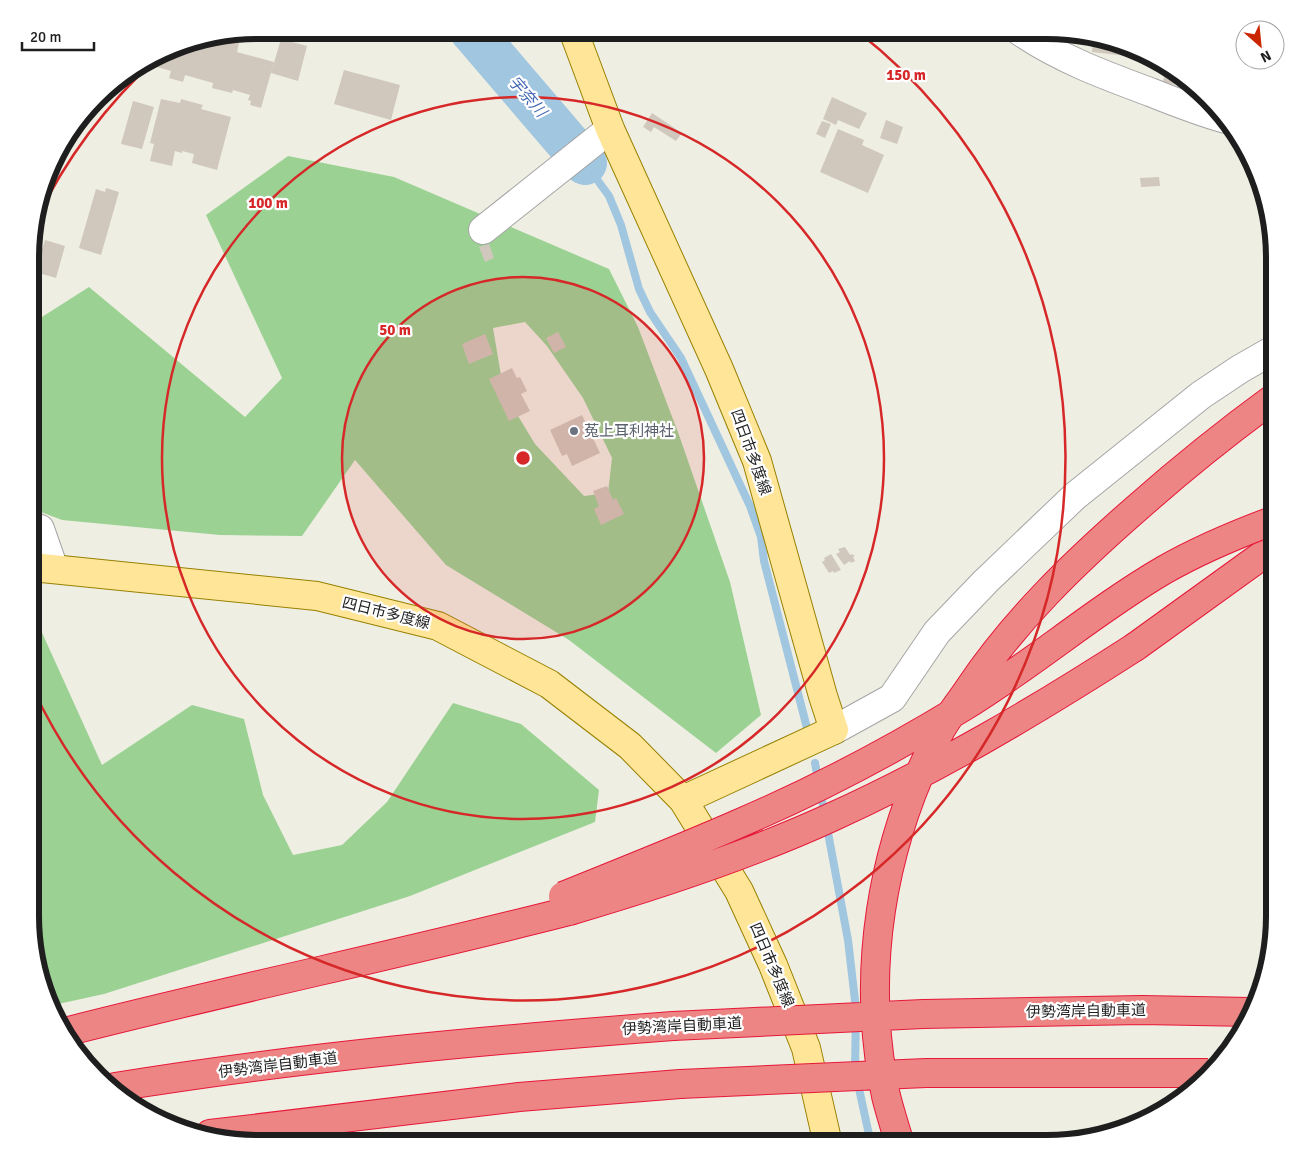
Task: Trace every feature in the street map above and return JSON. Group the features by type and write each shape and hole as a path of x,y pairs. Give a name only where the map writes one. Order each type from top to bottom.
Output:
{"highway":[{"path":"897,1135 886,1096 877,1036 875,969 880,912 890,857 907,802 938,733 983,668 1032,608 1080,559 1168,481 1266,404"},
{"path":"566,904 819,787 892,749 1023,668 1163,571 1204,549 1266,524"},
{"path":"71,1030 398,954 479,927 566,904 660,884 738,856 831,818 908,781 983,740 1056,698 1135,647 1266,552"},
{"name":"伊勢湾岸自動車道","path":"120,1086 345,1056 517,1038 673,1026 923,1014 1142,1010 1245,1012"},
{"path":"224,1132 519,1097 680,1084 926,1073 1200,1073"}],"main road":[{"name":"四日市多度線","path":"571,39 602,135 719,369 757,461 834,730"},
{"name":"四日市多度線","path":"43,568 317,596 438,626 549,684 630,746 683,800 739,891 773,966 806,1048 826,1135"},
{"path":"683,800 834,730"}],"street":[{"path":"1030,39 1098,73 1214,116"},
{"path":"483,230 602,135"},
{"path":"834,730 892,698 937,632 986,581 1075,496 1202,395 1266,354"},
{"path":"39,529 43,568"}],"green space":[{"path":"288,156 394,177 609,269 638,327 679,435 730,582 761,715 716,753 569,640 446,565 355,460 302,536 220,535 62,520 39,511 39,319 89,287 245,417 282,378 206,215","holes":["525,322 547,346 583,398 612,458 608,493 584,496 535,444 504,393 493,328"]},
{"path":"39,626 102,765 192,705 244,719 263,795 293,855 342,845 387,802 453,703 521,724 599,790 595,822 410,896 104,994 57,1004 43,959 39,930"}],"building":[{"path":"281,39 307,46 298,81 271,73"},
{"path":"228,41 239,43 237,52 274,62 261,108 250,105 251,101 248,100 250,95 233,90 232,93 212,88 213,83 185,75 183,82 169,78 171,71 153,66 188,50"},
{"path":"1093,44 1136,57 1092,52"},
{"path":"344,70 400,85 391,120 334,104"},
{"path":"1165,73 1184,87 1163,82"},
{"path":"832,97 867,113 859,129 838,120 836,125 823,119"},
{"path":"161,99 180,103 181,99 203,105 201,109 231,117 217,170 192,163 194,154 182,151 182,153 175,151 172,166 150,161 154,144 150,143"},
{"path":"133,101 154,107 142,149 121,144"},
{"path":"652,113 682,133 676,141 654,127 651,132 643,127"},
{"path":"886,120 903,127 897,144 880,138"},
{"path":"822,121 831,124 825,138 816,134"},
{"path":"838,129 864,140 862,145 884,155 868,193 820,172"},
{"path":"1159,177 1160,186 1141,187 1140,178"},
{"path":"106,188 119,192 101,255 79,248 96,189 105,192"},
{"path":"45,240 65,246 56,278 39,273 39,259"},
{"path":"489,244 494,258 485,262 479,247"},
{"path":"558,332 566,347 554,353 546,338"},
{"path":"485,334 493,354 469,364 462,344"},
{"path":"512,368 517,378 520,377 527,391 521,394 530,411 509,421 489,379"},
{"path":"582,415 600,453 572,466 567,454 562,456 550,430"},
{"path":"607,486 613,500 616,498 624,514 601,525 594,509 599,506 593,491"},
{"path":"845,547 850,555 855,556 853,557 855,561 851,563 850,561 844,565 836,554 840,552 838,549"},
{"path":"831,554 841,570 834,573 833,571 829,573 822,562 825,560 824,558"}],"waterway":[{"name":"宇奈川","path":"479,39 585,163"},
{"path":"585,163 609,196 621,225 639,289 650,312 681,358 750,506 761,537 764,561 808,732"},
{"path":"815,763 848,940 856,1009 855,1070 869,1135"}],"place":[{"name":"菟上耳利神社","path":"574,431"}]}
